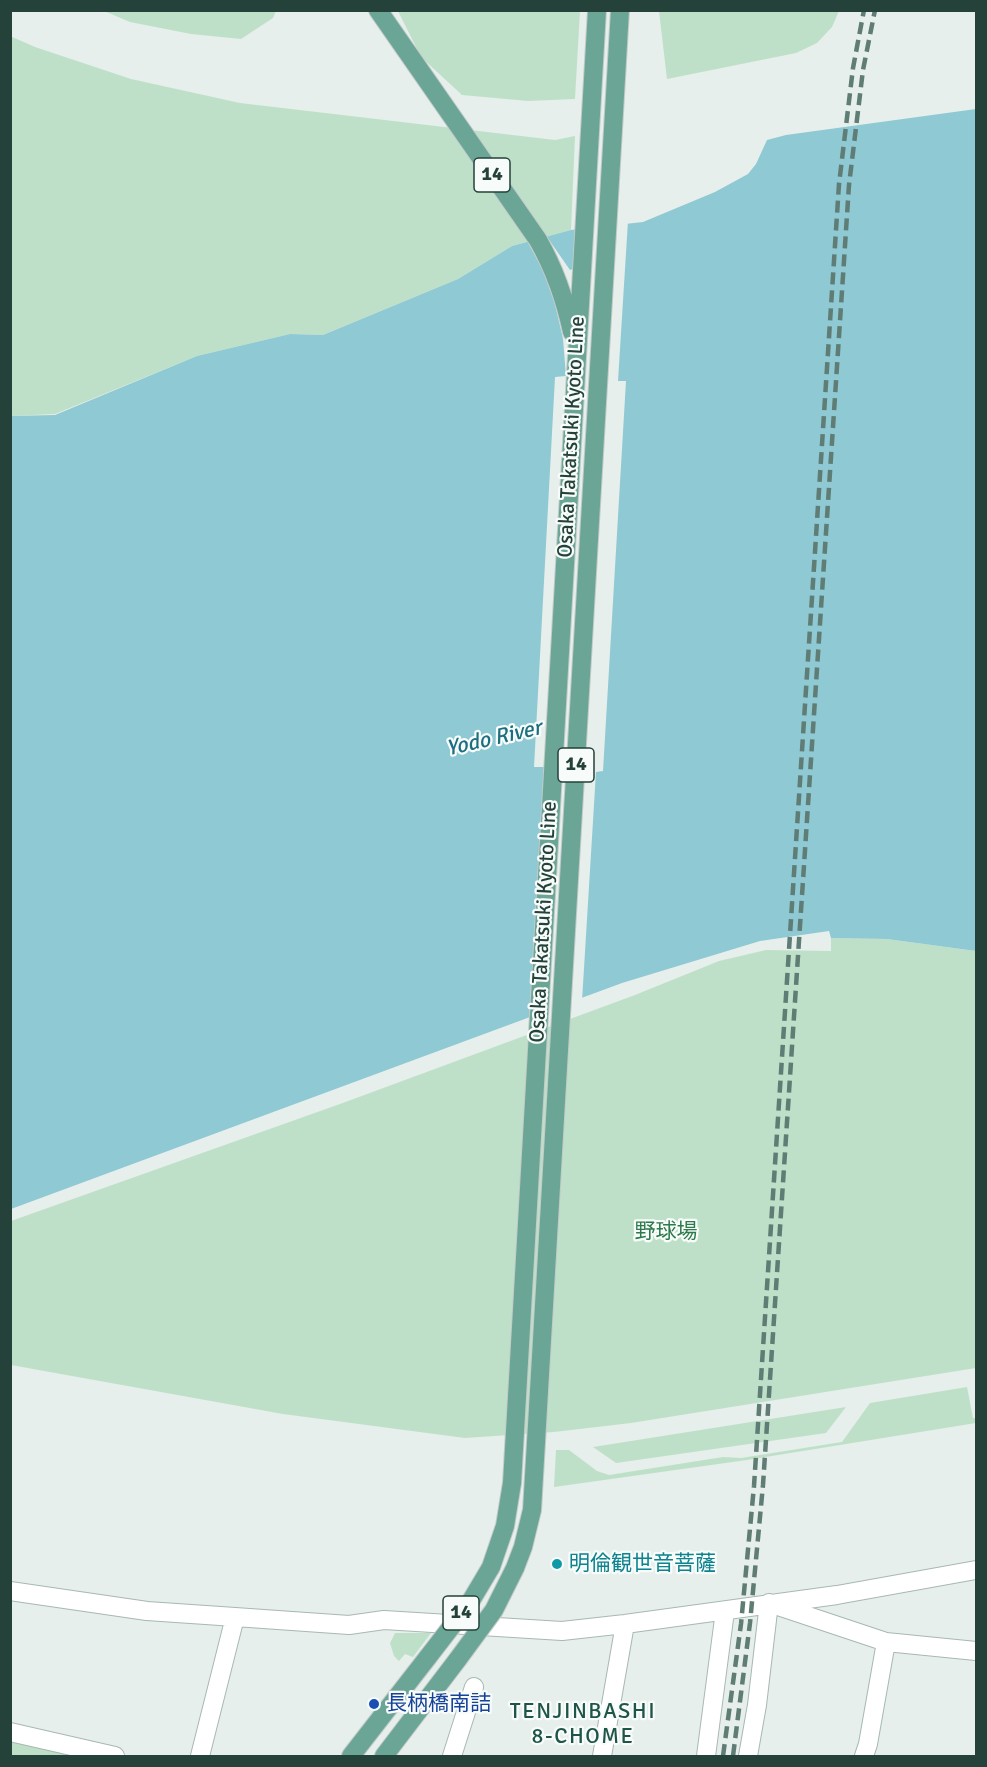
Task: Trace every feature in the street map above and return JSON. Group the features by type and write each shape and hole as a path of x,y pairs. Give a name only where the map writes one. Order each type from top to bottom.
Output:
{"main road":[{"name":"Osaka Takatsuki Kyoto Line","path":"378,10 538,240 553,267 577,354"},
{"name":"Osaka Takatsuki Kyoto Line","path":"351,1756 469,1604 491,1567 510,1503 597,10"},
{"name":"Osaka Takatsuki Kyoto Line","path":"384,1756 494,1610 515,1568 530,1520 620,10"}],"street":[{"path":"10,1590 147,1611 349,1625 384,1620 561,1631 837,1595 976,1570"},
{"path":"769,1603 886,1642 976,1651"},
{"path":"748,1756 757,1705 769,1603"},
{"path":"706,1756 725,1611"},
{"path":"200,1756 234,1617"},
{"path":"602,1756 625,1624"},
{"path":"864,1756 886,1642"},
{"path":"452,1756 474,1687"},
{"path":"10,1732 115,1756"}],"green space":[{"path":"659,10 839,11 832,27 817,43 796,53 667,79"},
{"path":"104,11 276,11 273,18 241,39 191,34 130,22"},
{"path":"398,11 580,11 575,99 528,101 462,95 421,57"},
{"path":"10,36 35,47 131,79 240,103 555,140 575,136 571,230 512,246 458,279 323,335 290,334 197,356 55,414 11,416"},
{"name":"野球場","path":"831,938 887,939 976,951 976,1368 631,1423 554,1432 465,1438 283,1414 11,1365 11,1221 340,1104 635,995 719,961 766,950 831,951"},
{"path":"967,1387 976,1423 747,1460 554,1487 556,1450 569,1450 597,1471 609,1475 723,1457 741,1458 842,1442 870,1403"},
{"path":"846,1407 826,1433 616,1463 593,1447"},
{"path":"395,1633 431,1633 413,1657 405,1654 399,1661 394,1656 390,1643"},
{"path":"11,1740 64,1753 64,1756 11,1756"}],"water":[{"name":"Yodo River","path":"976,109 976,951 887,939 831,938 829,931 760,941 622,983 11,1209 11,416 55,415 197,356 290,334 323,335 458,279 512,246 571,230 643,222 715,192 748,174 756,164 767,140 786,135"}],"pier":[{"path":"628,221 618,381 626,381 603,771 596,772 582,1001 529,1020 544,767 534,767 555,377 566,376 563,339 555,304 543,270 526,239 545,234 570,270 573,269 576,227"}],"railway":[{"path":"723,1756 741,1624 754,1486 839,184 853,68 864,10"},
{"path":"733,1756 750,1623 763,1485 849,185 863,70 875,10"}],"place":[{"name":"明倫観世音菩薩","path":"557,1564"},
{"name":"長柄橋南詰","path":"374,1704"}],"district":[{"name":"TENJINBASHI 8-CHOME","path":"583,1724"}]}
